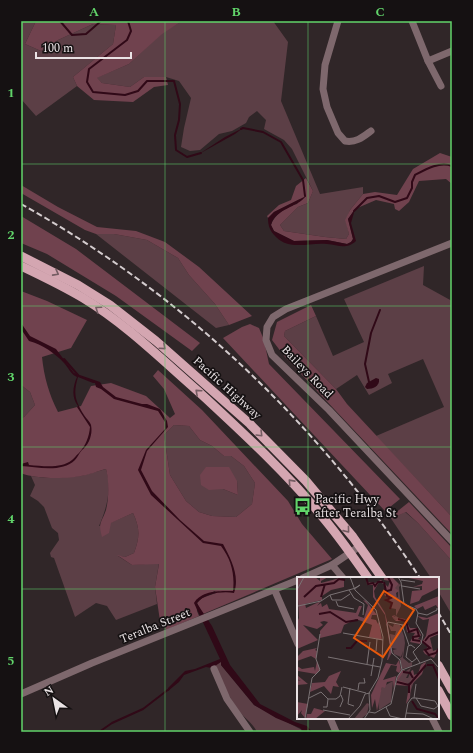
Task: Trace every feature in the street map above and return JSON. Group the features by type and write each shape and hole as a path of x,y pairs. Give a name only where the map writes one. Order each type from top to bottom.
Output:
{"main road":[{"name":"Pacific Highway","path":"21,256 100,298 133,322 250,424 306,481 360,546 381,577"},
{"name":"Pacific Highway","path":"21,266 83,298 150,349 230,421 280,469 324,519 367,577"},
{"path":"439,667 452,690"},
{"path":"439,692 452,716"}],"street":[{"path":"338,21 326,65 323,89 327,107 341,137 345,141 358,139 371,130"},
{"path":"412,21 428,61 441,86"},
{"path":"428,61 452,51"},
{"name":"Baileys Road","path":"451,246 286,309 273,317 267,327 266,340 272,355 329,410 452,541"},
{"path":"306,577 332,565 360,546"},
{"path":"332,565 342,577"},
{"name":"Teralba Street","path":"21,694 92,663 210,615 275,591 297,580"},
{"path":"275,591 297,642"},
{"path":"214,669 227,699 250,732"},
{"path":"330,719 336,732"},
{"path":"432,719 439,732"}],"shaded area":[{"path":"21,21 36,21 25,44 41,51 58,40 93,24 116,25 113,44 73,77 77,86 36,116 21,99"},
{"path":"36,21 182,21 162,34 129,64 97,78 102,83 130,87 144,77 166,77 168,85 154,87 133,102 94,100 77,86 73,77 113,44 116,25 93,24 58,40 41,51 25,44"},
{"path":"182,21 273,21 288,42 281,101 320,194 363,187 363,194 350,210 346,220 349,234 346,239 284,231 280,225 298,207 308,203 313,191 292,149 284,140 264,129 266,120 257,111 249,117 246,123 232,131 219,134 200,150 190,151 181,147 191,98 179,81 166,77 144,77 130,87 102,83 96,78 129,64 162,33"},
{"path":"243,128 235,134 199,154 225,137"},
{"path":"440,153 452,157 452,184 446,179 419,181 409,202 399,211 395,209 394,204 376,200 355,209 348,219 353,239 347,244 327,240 294,241 274,231 271,225 278,214 297,204 300,199 274,212 268,218 267,216 279,205 291,200 296,186 306,178 313,191 308,203 298,207 280,225 284,231 346,239 349,234 345,220 350,210 363,194 375,192 397,195 413,169"},
{"path":"21,185 58,207 97,227 136,231 165,242 199,267 252,316 229,325 215,304 189,275 178,258 147,240 114,234 96,234 85,230 21,193"},
{"path":"306,196 277,215 271,225 274,231 294,241 327,240 347,244 353,239 348,219 355,209 351,223 356,241 345,246 327,244 294,245 287,244 276,237 272,233 268,224 268,218 274,212"},
{"path":"21,216 76,249 200,343 192,351 116,296 47,254 21,243"},
{"path":"96,234 114,234 147,240 178,258 189,275 215,304 229,325 216,328"},
{"path":"424,266 423,285 452,301 452,517 376,436 444,407 423,359 388,374 392,383 369,395 357,375 336,389 284,336 285,331 316,316 333,356 364,342 344,299"},
{"path":"21,291 47,301 87,320 71,348 42,357 47,385 58,412 81,406 91,386 111,383 146,396 170,418 175,414 164,389 153,376 158,370 202,410 288,501 302,524 332,559 203,614 197,603 202,598 216,593 215,591 196,600 199,616 166,630 160,621 155,587 159,564 132,565 117,555 125,557 134,553 138,533 137,523 133,513 111,523 109,533 102,537 100,526 106,510 108,495 108,478 106,469 67,478 50,478 21,473 21,418 24,417 35,405 30,392 21,385","holes":["174,425 189,426 200,440 212,446 224,456 231,456 244,466 255,483 252,504 236,517 212,516 199,512 186,501 170,475 164,435"]},
{"path":"311,305 316,316 285,331 284,336 336,389 347,404 452,517 452,531 450,532 285,357 272,340 277,322"},
{"path":"21,323 30,336 56,349 74,373 100,382 103,387 116,397 147,404 160,409 167,421 168,427 147,451 141,470 152,491 180,520 204,541 223,544 234,568 236,587 234,593 225,592 209,595 197,603 212,626 230,665 260,704 295,722 307,726 312,732 304,732 300,728 276,718 254,705 221,665 221,662 212,668 206,667 184,675 179,682 168,691 168,688 185,671 195,669 220,659 194,603 206,593 233,591 233,573 230,561 221,546 203,543 151,495 138,470 146,450 165,429 165,422 158,411 114,399 96,387 95,383 78,377 75,393 77,401 91,428 91,436 87,445 75,460 63,467 42,468 21,466 21,464 28,462 29,465 46,466 57,466 68,463 84,447 88,438 90,427 77,407 78,406 74,399 74,384 77,377 53,353 39,344 29,341 21,329"},
{"path":"250,324 259,328 264,340 269,364 400,499 385,511 223,338"},
{"path":"376,378 379,379 379,381 376,387 367,389 365,387 367,383"},
{"path":"21,385 30,392 35,405 24,417 21,418"},
{"path":"174,425 189,426 200,440 212,446 224,456 231,456 244,466 255,483 252,504 236,517 212,516 199,512 186,501 170,475 164,435","holes":["237,481 238,495 223,489"]},
{"path":"206,467 229,467 237,481 238,495 223,489 209,490 201,485 200,475"},
{"path":"106,469 109,491 99,526 133,513 137,523 138,533 134,553 125,557 118,556 132,565 159,563 155,587 157,604 116,620 107,606 96,603 75,617 54,558 51,557 50,553 59,540 58,533 52,528 44,507 30,496 35,485 31,476 46,478 81,476"},
{"path":"409,502 452,548 452,561 418,523 406,512 397,516 394,514"},
{"path":"405,512 418,523 452,561 452,615 439,593 439,577 430,577 390,517 394,514 397,516"},
{"path":"222,660 221,665 254,705 302,730 298,732 257,732 235,705 213,663"}],"waterway":[{"path":"60,21 72,35 86,34 101,21"},
{"path":"128,21 131,31 127,40 89,69 87,82 93,92 125,95 138,91 147,81 174,81 180,104 179,120 175,135 176,150 187,157 201,153"},
{"path":"241,129 243,128 263,132 281,142 303,180 305,196"},
{"path":"354,211 367,198 379,196 395,202 407,198 412,188 412,182 415,175 428,168 438,165 443,164 452,166"},
{"path":"369,382 365,364 371,333 380,310"},
{"path":"64,359 78,375"},
{"path":"99,732 112,723 143,709 169,689"}],"railway":[{"path":"21,204 81,240 138,279 192,321 243,367 292,416 338,467 380,521 419,577"},
{"path":"439,614 452,636"}],"place":[{"name":"Pacific Hwy after Teralba St","path":"302,506"}]}
